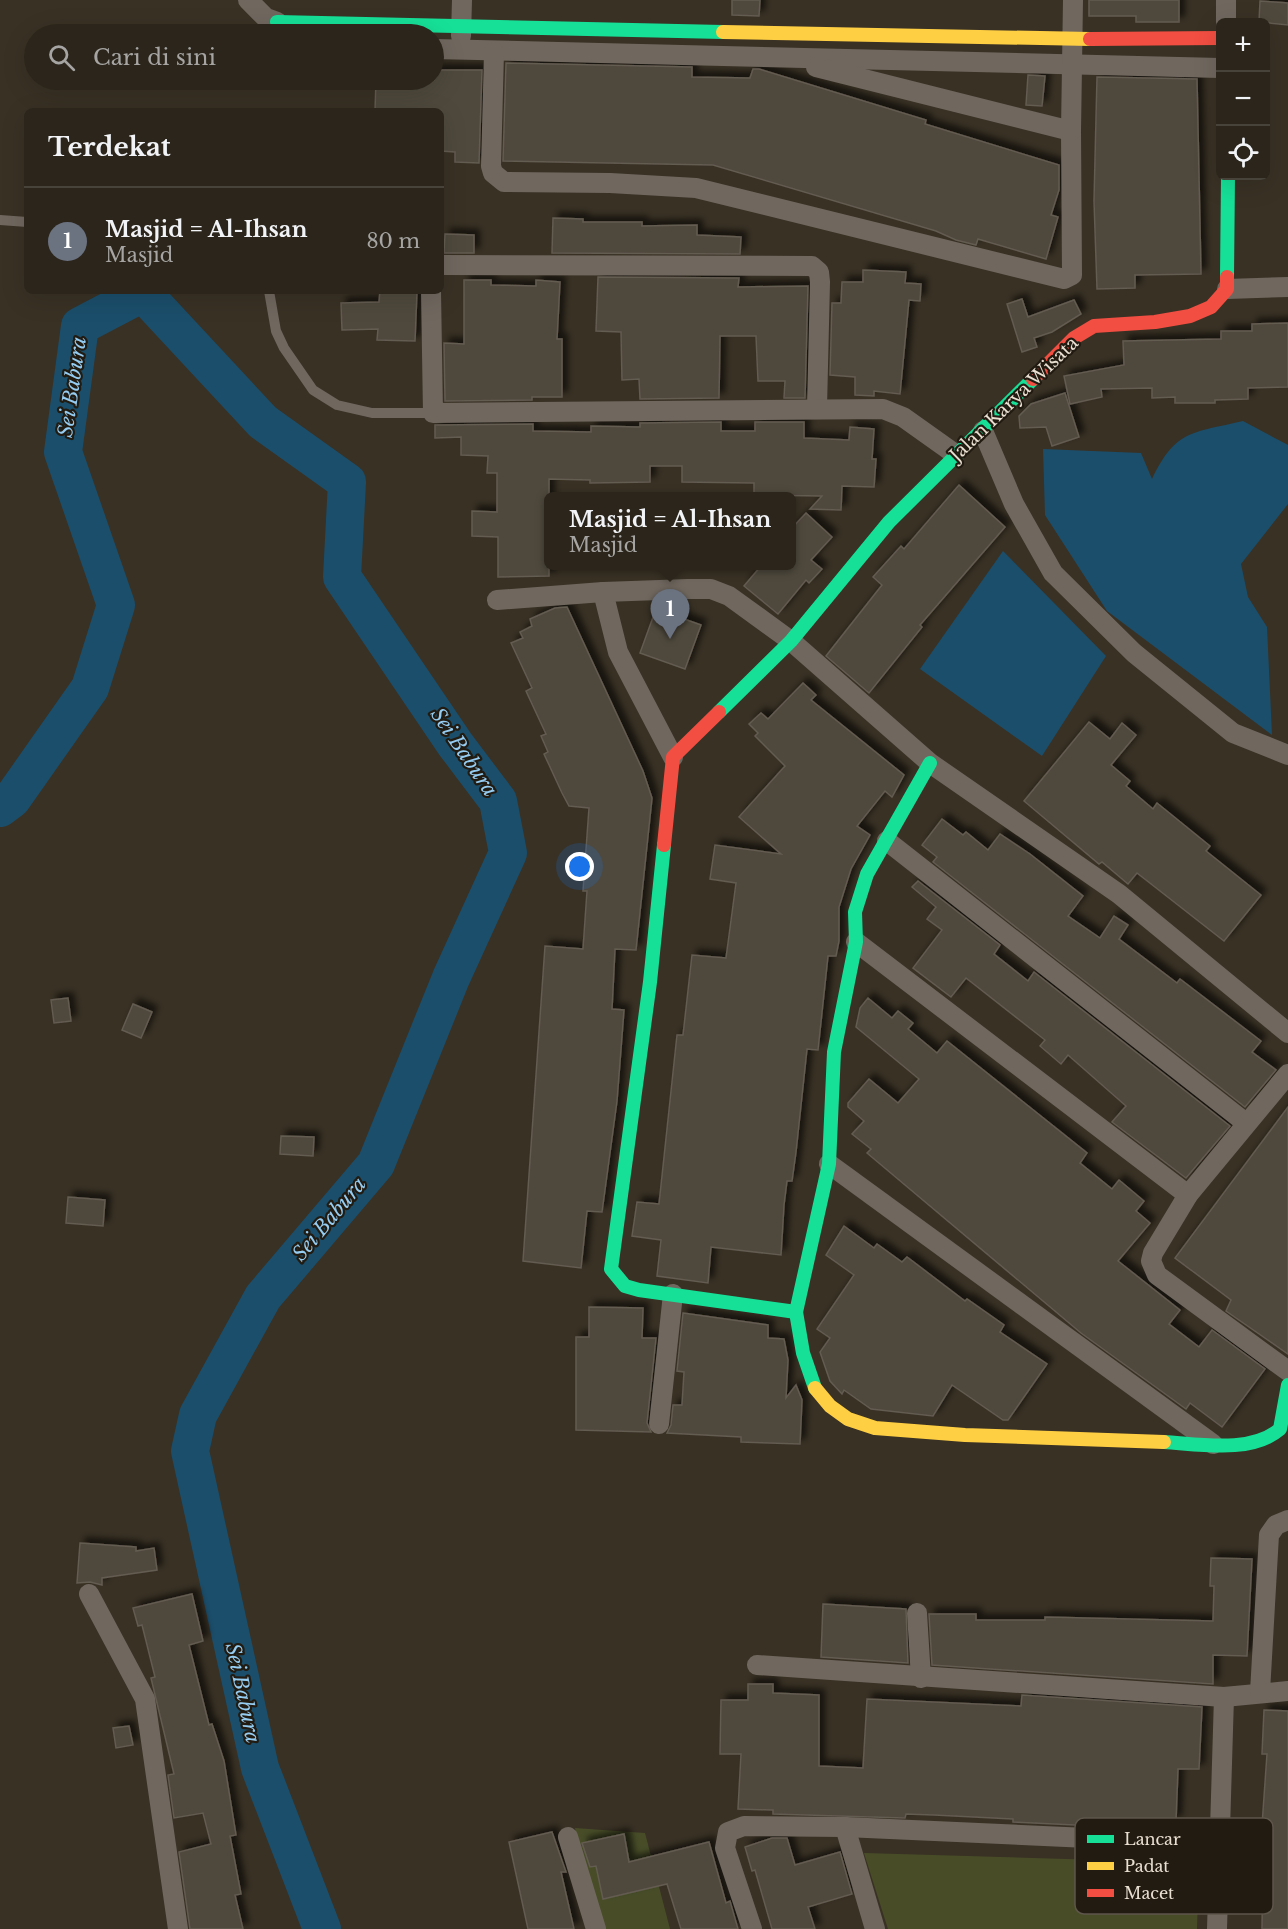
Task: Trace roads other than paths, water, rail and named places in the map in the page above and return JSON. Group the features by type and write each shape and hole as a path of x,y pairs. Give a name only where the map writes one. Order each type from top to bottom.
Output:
{"street":[{"path":"248,0 276,24"},
{"path":"461,50 462,0"},
{"path":"494,52 491,166 493,173 504,182 610,183 696,188 1064,279 1072,275 1071,39 1073,0"},
{"path":"1226,0 1226,18"},
{"path":"444,26 1071,39 1216,38"},
{"path":"444,49 1216,68"},
{"path":"780,58 1071,131"},
{"path":"1228,180 1227,289 1288,287"},
{"path":"444,265 812,266 819,272 820,282 817,408"},
{"name":"Jalan Karya Wisata","path":"673,757 791,641 889,522 1061,350 1094,326 1155,322 1190,316 1211,307 1227,289"},
{"path":"431,294 434,413 883,409 903,417 955,454"},
{"path":"982,431 1014,504 1053,573 1134,653 1233,733 1288,755"},
{"path":"497,600 603,591 711,590 729,596 791,641 930,763 1119,894 1288,1033"},
{"path":"603,591 618,652 673,757 650,982 611,1255 611,1269 625,1286 796,1312"},
{"path":"930,763 867,874 855,912 856,942 834,1052 829,1164 796,1312 803,1353 815,1390 830,1406 848,1419 875,1428 965,1435 1213,1444 1250,1443 1276,1434 1280,1429 1288,1385"},
{"path":"887,841 1246,1123"},
{"path":"856,942 1188,1195"},
{"path":"1288,1074 1188,1195 1152,1252 1154,1270 1157,1275 1288,1371"},
{"path":"829,1164 1213,1444"},
{"path":"659,1424 673,1294"},
{"path":"1260,1692 1269,1535 1276,1525 1288,1520"},
{"path":"89,1594 145,1699 178,1929"},
{"path":"917,1613 921,1678"},
{"path":"757,1665 1224,1697 1288,1691"},
{"path":"1221,1818 1224,1697"},
{"path":"752,1929 725,1848 728,1832 744,1826 845,1827 1075,1837"},
{"path":"845,1827 875,1929"},
{"path":"568,1837 596,1929"},
{"path":"1217,1929 1218,1914"}],"lane":[{"path":"0,220 24,222"},
{"path":"270,294 276,331 284,348 313,390 337,405 372,413 434,413"}],"water":[{"path":"1243,421 1288,445 1288,504 1241,564 1248,597 1267,627 1272,735 1107,611 1045,515 1043,449 1141,453 1152,479 1169,451 1178,442 1199,431"},
{"path":"1003,551 1106,656 1042,756 920,669"}],"waterway":[{"name":"Sei Babura","path":"0,808 12,799 90,688 116,605 63,452 80,326 141,294"},
{"name":"Sei Babura","path":"144,294 263,422 347,482 342,577 455,744 498,801 508,853 451,978 376,1164 263,1297 198,1415 190,1451 260,1768 322,1929"}],"place":[{"name":"Masjid = Al-Ihsan","path":"670,639"}]}
